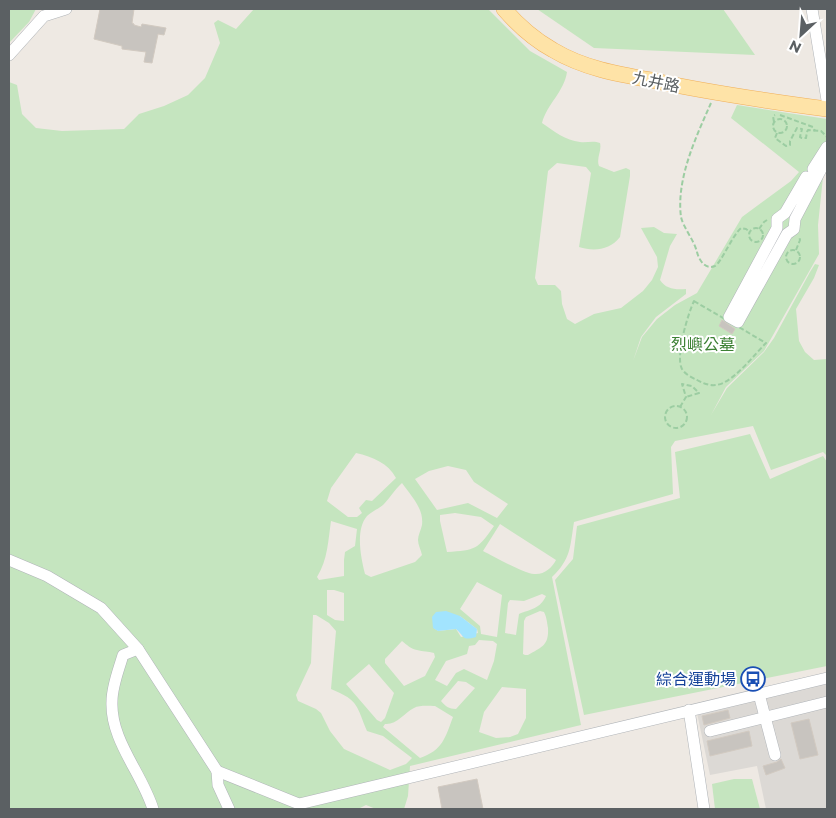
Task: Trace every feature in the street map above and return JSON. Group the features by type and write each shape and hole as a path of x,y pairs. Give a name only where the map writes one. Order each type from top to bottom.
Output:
{"main road":[{"name":"九井路","path":"504,9 514,21 552,50 576,62 604,71 715,94 827,109"}],"street":[{"path":"9,54 41,12 66,9"},
{"path":"812,9 827,100"},
{"path":"827,147 813,169 816,171 809,179 806,177 785,213 777,219 777,228 728,317 738,322 787,234 794,229 795,218 827,158"},
{"path":"9,560 47,576 101,608 138,649 217,771 218,785 229,809"},
{"path":"138,649 123,655 112,700 114,723 148,792 153,809"},
{"path":"217,771 299,804 827,678"},
{"path":"759,694 775,755"},
{"path":"710,731 827,702"},
{"path":"689,710 704,809"}],"path":[{"path":"715,94 691,149 681,192 682,220 694,241 699,260 707,266 713,267 719,263 727,246 741,228 746,228 750,232 749,236 753,242 761,239 762,233 759,229 753,229 750,232"},
{"path":"777,133 773,128 773,116 778,115 813,127 815,131"},
{"path":"774,122 779,119 784,120 788,126 784,132 777,133"},
{"path":"777,133 775,138 789,146 797,128 802,129 800,137 802,138 806,138 808,130 821,131 827,137"},
{"path":"791,250 796,250 800,256 799,260 793,264 789,263 786,259 786,254 791,250"},
{"path":"694,301 766,343 730,379 722,384 713,386 696,380 682,369 680,360 689,312 694,301"},
{"path":"692,386 696,380"},
{"path":"680,407 686,398 699,394 692,386 682,384 686,398"},
{"path":"673,407 680,407 686,411 687,421 683,426 673,428 668,424 666,414 673,407"}],"shaded area":[{"path":"827,683 827,809 766,809 757,766 710,775 697,713"}],"green space":[{"path":"9,9 36,9 29,22 9,43"},
{"name":"烈嶼公墓","path":"254,9 488,9 530,51 567,72 563,86 544,116 542,123 570,139 580,142 600,143 599,166 614,172 626,168 630,170 630,176 620,237 607,247 590,249 579,247 591,173 586,167 557,163 548,171 535,278 538,285 555,285 561,291 562,304 567,319 575,324 594,314 621,308 643,291 652,280 658,267 657,257 641,228 654,227 664,233 677,234 670,246 660,280 671,288 686,289 686,294 656,317 641,337 633,361 642,337 657,319 675,305 697,293 742,217 791,181 799,172 731,118 737,105 827,119 827,168 823,177 818,225 819,254 764,351 726,387 711,415 727,388 764,352 774,338 815,264 819,265 814,278 796,309 799,341 805,352 814,360 827,359 827,456 823,452 771,470 753,426 675,441 671,447 673,494 574,522 569,552 563,564 552,577 581,725 410,766 408,796 404,809 376,809 366,805 358,809 9,809 9,82 17,85 22,114 36,128 62,131 124,129 139,114 164,106 188,95 205,78 220,43 214,23 218,20 236,29","holes":["356,453 379,461 389,468 396,478 372,501 366,500 359,508 362,513 357,517 348,517 327,501 331,488","448,466 466,470 474,482 508,504 497,518 468,503 437,510 415,479 429,471","402,483 419,508 422,525 418,536 418,544 422,555 415,562 371,577 365,574 363,567 360,544 361,529 367,516 384,504","455,513 481,517 494,526 484,540 475,547 447,552 440,515","331,521 357,529 355,546 345,552 344,576 319,580 317,577 321,570","500,524 556,560 547,570 534,574 508,564 483,551","477,582 502,595 497,637 481,634 480,626 460,609","327,590 344,593 344,621 335,620 327,615","542,594 546,596 541,604 519,614 516,635 505,633 508,603 510,600 524,601","540,611 544,612 548,628 546,642 528,655 523,654 524,621 526,617","313,615 316,615 329,623 336,631 331,689 347,697 356,705 367,731 383,736 412,758 406,764 390,770 344,749 330,731 321,713 298,701 296,695 311,663","460,616 477,629 478,633 461,637 456,629 438,631 434,628","479,640 493,641 497,644 494,661 487,680 464,669 456,673 447,686 435,680 446,661 467,654 469,646 475,645","402,641 409,647 434,653 435,657 425,676 404,686 385,663 385,659","369,664 394,693 385,718 381,722 377,720 346,684","458,681 466,682 475,688 456,709 446,706 441,701","502,687 526,689 526,718 518,734 510,737 496,738 479,732 484,712","424,706 435,706 453,717 445,737 438,747 428,755 420,758 383,727 385,724 397,721 410,710"]},
{"path":"537,9 723,9 755,55 594,48"},
{"path":"750,434 770,479 823,456 827,462 827,666 584,715 555,580 573,559 577,526 680,498 675,452"},
{"path":"734,779 752,779 760,809 715,809 712,784"}],"water":[{"path":"446,611 460,616 477,629 476,637 466,638 456,629 438,631 433,628 432,617 436,612"}],"building":[{"path":"100,9 134,9 132,23 134,25 141,27 142,24 166,28 164,35 158,34 152,63 144,62 146,52 122,49 122,46 94,39"},
{"path":"722,320 735,329 732,334 719,326"},
{"path":"728,710 730,718 704,725 702,716"},
{"path":"809,719 818,755 800,759 791,723"},
{"path":"749,731 752,746 710,756 707,741"},
{"path":"781,759 785,768 766,775 763,766"},
{"path":"477,779 483,809 442,809 438,787"}],"place":[{"name":"綜合運動場","path":"753,679"}]}
